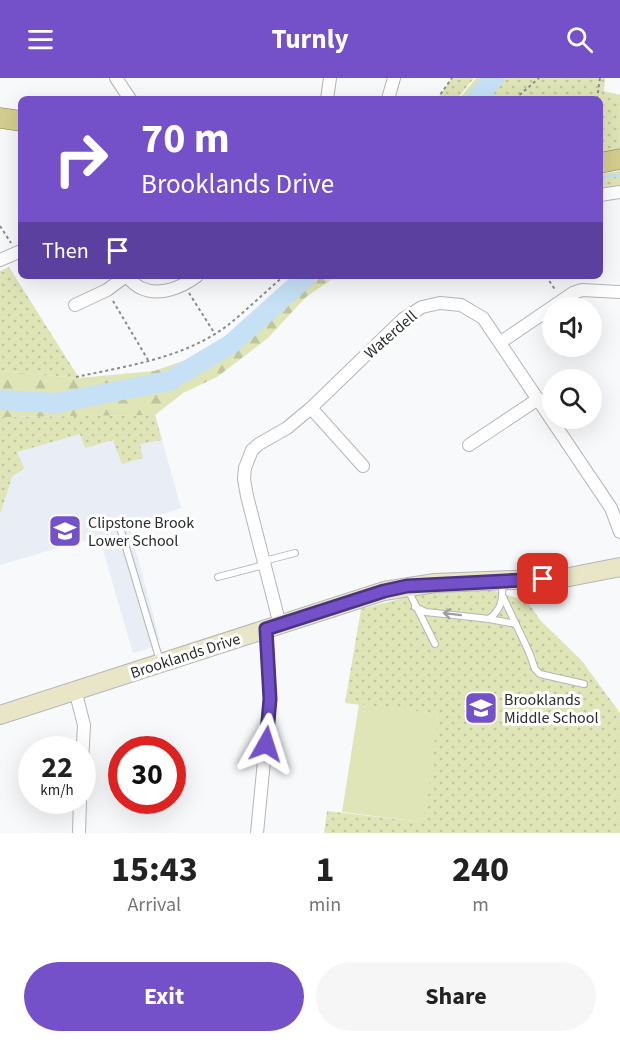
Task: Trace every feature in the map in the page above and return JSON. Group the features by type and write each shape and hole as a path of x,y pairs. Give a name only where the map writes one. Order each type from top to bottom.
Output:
{"main road":[{"path":"0,118 18,121"},
{"path":"603,162 620,159"}],"street":[{"path":"117,78 128,96"},
{"path":"327,96 330,78"},
{"path":"389,96 394,78"},
{"path":"603,195 620,192"},
{"path":"0,260 18,252"},
{"path":"75,305 107,290 122,279"},
{"path":"130,279 141,288 158,292 184,286 193,279"},
{"path":"568,297 582,290 620,292"},
{"name":"Waterdell","path":"257,833 270,699 273,627 264,563 244,479 245,468 252,450 287,428 311,408 403,320 422,307 440,303 461,305 483,318 611,508 620,532"},
{"path":"501,342 542,314"},
{"path":"469,445 538,399"},
{"path":"311,408 363,466"},
{"name":"Brooklands Drive","path":"0,715 384,591 435,583 503,589 620,567"},
{"path":"75,690 84,725 83,736"},
{"path":"79,833 80,814"}],"lane":[{"path":"119,524 160,662"},
{"path":"218,577 295,553"},
{"path":"407,586 415,607 435,644"},
{"path":"489,619 501,607 503,589"},
{"path":"503,589 535,669 540,674 584,684"},
{"path":"415,607 426,612 516,624"}],"path":[{"path":"439,96 452,78"},
{"path":"518,96 538,78"},
{"path":"597,96 600,78"},
{"path":"0,225 18,251"},
{"path":"76,377 165,356 215,334 281,279"},
{"path":"548,279 559,297"},
{"path":"184,286 215,334"},
{"path":"107,290 148,361"}],"shaded area":[{"name":"Clipstone Brook Lower School","path":"155,415 181,508 129,526 160,640 150,642 151,648 133,653 99,536 0,565 0,417"}],"green space":[{"path":"452,78 474,78 459,96 439,96"},
{"path":"476,78 605,78 604,91 620,95 620,151 603,154 603,96 461,96"},
{"path":"620,171 620,185 603,188 603,174"},
{"path":"9,267 79,378 0,371 0,271"},
{"path":"291,279 333,279 306,297 268,338 217,377 183,393 155,415 0,417 0,371 79,378 154,371 203,354 245,322"},
{"path":"155,415 162,440 140,444 143,458 122,464 113,440 85,448 80,434 17,452 24,468 12,477 0,514 0,417"},
{"name":"Brooklands Middle School","path":"476,585 527,601 540,620 582,661 620,713 620,833 324,833 327,811 422,822 438,714 345,703 361,609 404,598"},
{"path":"359,704 438,714 428,797 422,822 342,812"}],"waterway":[{"path":"479,96 494,78"},
{"path":"603,177 620,175"},
{"path":"0,400 56,403 169,381 231,344 304,279"}],"place":[{"name":"Clipstone Brook Lower School","path":"65,531"},
{"name":"Brooklands Middle School","path":"481,708"}],"route":[{"path":"266,744 270,699 266,629 384,591 407,586 543,579"}]}
